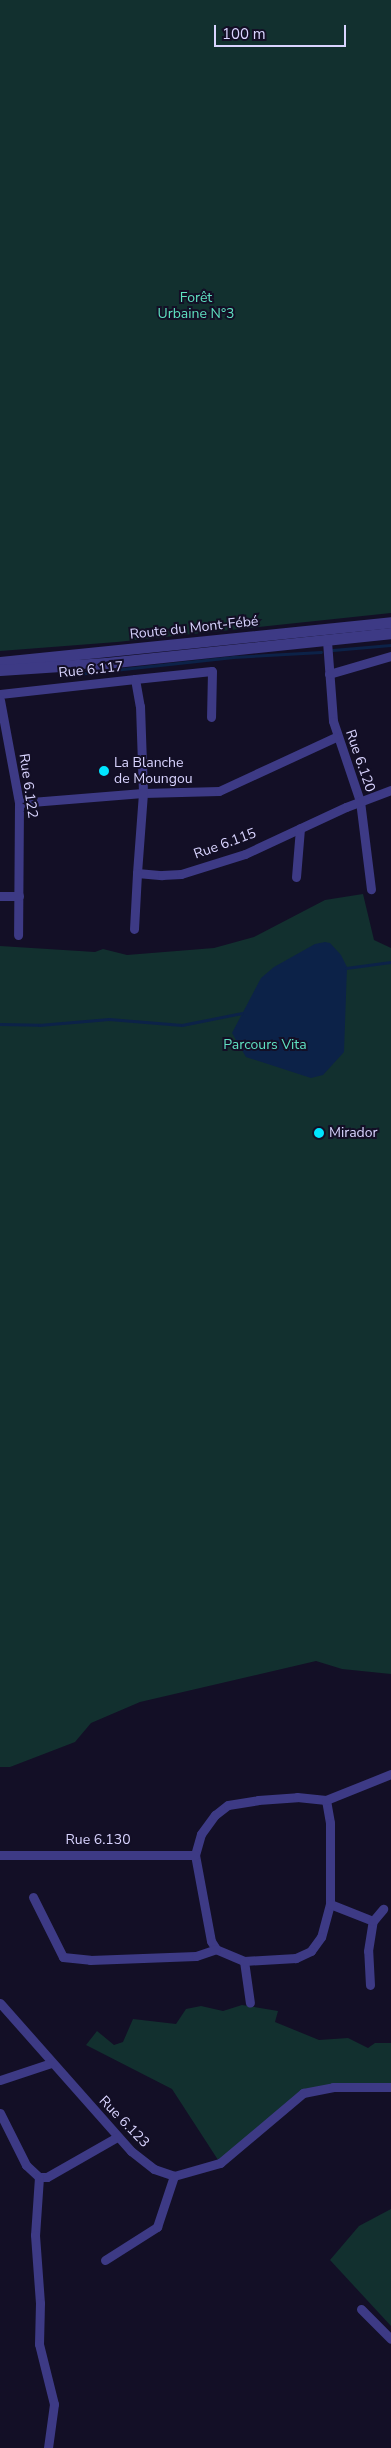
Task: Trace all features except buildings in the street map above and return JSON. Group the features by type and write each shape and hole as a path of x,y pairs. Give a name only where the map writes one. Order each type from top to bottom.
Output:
{"street":[{"name":"Route du Mont-Fébé","path":"0,662 391,622"},
{"name":"Route du Mont-Fébé","path":"0,670 327,641 391,633"},
{"name":"Rue 6.120","path":"327,641 328,674 336,737 360,801 371,888"},
{"path":"328,674 391,656"},
{"path":"135,679 212,671 210,717"},
{"name":"Rue 6.117","path":"0,694 135,679 140,706 142,793"},
{"name":"Rue 6.122","path":"0,700 19,803 18,936"},
{"path":"19,803 142,793 219,791 336,737"},
{"name":"Rue 6.115","path":"137,873 181,874 245,854 360,801 391,790"},
{"path":"134,929 142,793"},
{"path":"381,795 391,795"},
{"path":"296,877 300,828"},
{"path":"0,896 19,896"},
{"path":"326,1800 330,1823 330,1904 321,1938 311,1951 296,1958 244,1961 216,1949 211,1940 195,1855 201,1834 215,1815 228,1805 297,1797 326,1800 391,1774"},
{"name":"Rue 6.130","path":"0,1855 195,1855"},
{"path":"33,1897 63,1957 90,1960 196,1956 216,1949"},
{"path":"330,1904 373,1921"},
{"path":"370,1985 368,1951 373,1921 383,1909"},
{"path":"244,1961 250,2003"},
{"name":"Rue 6.123","path":"0,2003 117,2137 143,2162 174,2176"},
{"path":"0,2080 51,2063"},
{"path":"105,2260 156,2227 174,2176 220,2163 303,2093 365,2087 391,2087"},
{"path":"0,2113 26,2165 39,2177 47,2176 117,2137"},
{"path":"39,2177 35,2235 40,2303 39,2344 54,2404 48,2448"},
{"path":"361,2309 391,2339"}],"green space":[{"name":"Forêt Urbaine N°3","path":"0,0 391,0 391,613 117,642 0,651"},
{"name":"Parcours Vita","path":"363,894 374,940 391,948 391,1674 342,1669 316,1661 140,1702 91,1723 75,1742 10,1767 0,1767 0,946 95,952 103,949 127,955 214,948 254,937 325,900"},
{"path":"242,2005 278,2011 275,2022 319,2040 348,2038 368,2048 375,2043 391,2043 391,2087 303,2093 220,2163 172,2089 86,2045 97,2031 114,2045 123,2042 133,2019 176,2024 186,2009 201,2006 223,2011"},
{"path":"391,2209 391,2326 330,2260 359,2226"}],"water":[{"path":"330,943 341,955 347,967 344,1052 323,1075 311,1078 246,1057 232,1033 261,978 274,967 315,944"}],"waterway":[{"path":"333,650 391,645"},
{"path":"68,675 233,657 321,652"},
{"path":"346,968 391,962"},
{"path":"0,1024 39,1025 109,1019 182,1025 242,1013"}],"place":[{"name":"La Blanche de Moungou","path":"104,771"},
{"name":"Mirador","path":"319,1133"}]}
